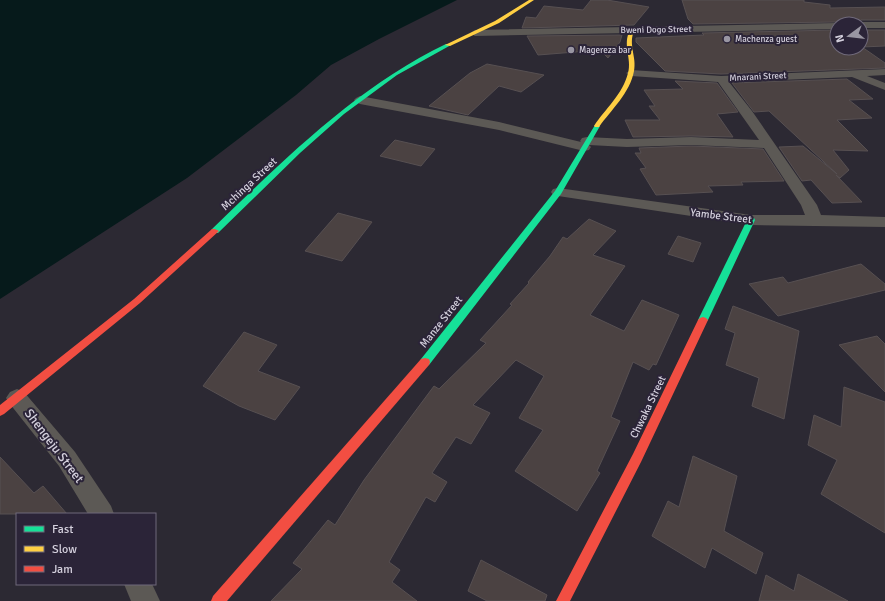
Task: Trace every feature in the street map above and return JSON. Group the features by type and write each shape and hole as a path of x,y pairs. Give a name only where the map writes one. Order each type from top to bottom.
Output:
{"street":[{"name":"Mchinga Street","path":"8,405 156,285 360,100 387,80 416,62 475,33 516,11 532,0"},
{"path":"869,25 885,25"},
{"name":"Bweni Dogo Street","path":"475,33 829,26"},
{"name":"Manze Street","path":"218,601 432,354 558,192 586,144 607,112 622,94 631,73 632,60 628,47 628,36 632,31"},
{"name":"Mnarani Street","path":"631,73 721,79 844,73 885,73"},
{"path":"844,73 885,87"},
{"path":"721,79 748,114 809,205 815,220"},
{"path":"360,100 586,144 691,141 768,144"},
{"name":"Yambe Street","path":"558,192 751,220 885,222"},
{"name":"Chwaka Street","path":"563,601 637,458 751,220"},
{"name":"Shengeju Street","path":"8,405 67,459 101,513"},
{"path":"138,585 146,601"}],"shaded area":[{"path":"0,0 457,0 331,65 296,95 187,178 0,299"}],"building":[{"path":"591,0 607,0 649,7 634,25 522,28 526,17 536,18 544,6 583,10"},
{"path":"682,0 804,0 804,2 830,5 830,8 885,7 885,20 869,20 869,16 829,16 829,22 693,24 688,19"},
{"path":"829,30 829,56 869,56 869,52 885,63 885,68 721,74 665,71 636,42 636,38 704,35 702,33"},
{"path":"869,30 885,30 885,46 869,47"},
{"path":"622,35 620,42 608,58 600,50 538,55 527,36"},
{"path":"487,64 544,75 521,92 499,86 468,115 429,106 470,73"},
{"path":"847,79 873,99 849,100 872,118 837,120 868,151 833,150 849,170 840,178 836,175 862,202 832,203 811,180 802,181 779,147 803,146 837,174 769,111 754,112 732,83"},
{"path":"675,81 717,83 738,112 717,114 733,137 633,137 625,120 660,120 649,106 655,106 644,90 683,89"},
{"path":"395,140 435,149 421,166 380,156"},
{"path":"691,146 763,149 784,181 741,182 743,185 708,186 713,192 656,195 640,169 646,168 635,153 641,153 639,148"},
{"path":"338,213 372,222 342,261 305,251"},
{"path":"589,219 616,231 593,255 625,266 590,315 624,331 642,300 679,315 656,365 653,364 649,370 633,362 611,417 620,421 597,471 600,473 577,511 515,471 543,430 519,418 544,376 516,360 473,405 490,413 471,444 456,437 432,473 447,482 435,502 426,497 389,562 400,570 392,582 417,601 271,601 302,569 293,563 328,520 335,525 364,480 434,386 439,389 486,343 480,340 512,305 510,304 529,283 528,282 550,256 563,237 567,239"},
{"path":"678,236 701,243 693,262 668,254"},
{"path":"861,264 885,284 885,290 778,316 749,284 783,277 788,283"},
{"path":"733,306 799,331 784,419 752,406 759,378 726,365 735,333 725,329"},
{"path":"244,332 277,345 258,371 300,387 275,420 239,406 203,386"},
{"path":"877,336 885,344 885,392 839,345"},
{"path":"844,387 885,402 885,533 821,494 837,460 808,445 814,415 841,427"},
{"path":"693,456 737,476 724,531 763,553 756,574 712,548 705,568 652,536 668,501 679,507"},
{"path":"0,457 34,493 43,486 66,513 16,513 0,514"},
{"path":"481,560 547,595 545,601 487,601 468,591"},
{"path":"798,574 848,601 759,601 766,575 794,591"}],"traffic: fast":[{"path":"215,231 298,151 342,113 395,74 448,45"},
{"path":"425,362 558,192 597,126"},
{"path":"703,320 751,220"}],"traffic: slow":[{"path":"448,45 497,22 532,0"},
{"path":"597,126 629,81 632,67 629,41 632,31"}],"traffic: jam":[{"path":"0,411 137,301 215,231"},
{"path":"563,601 637,458 703,320"},
{"path":"218,601 425,362"}],"place":[{"name":"Machenza guest","path":"727,39"},
{"name":"Magereza bar","path":"571,50"}]}
